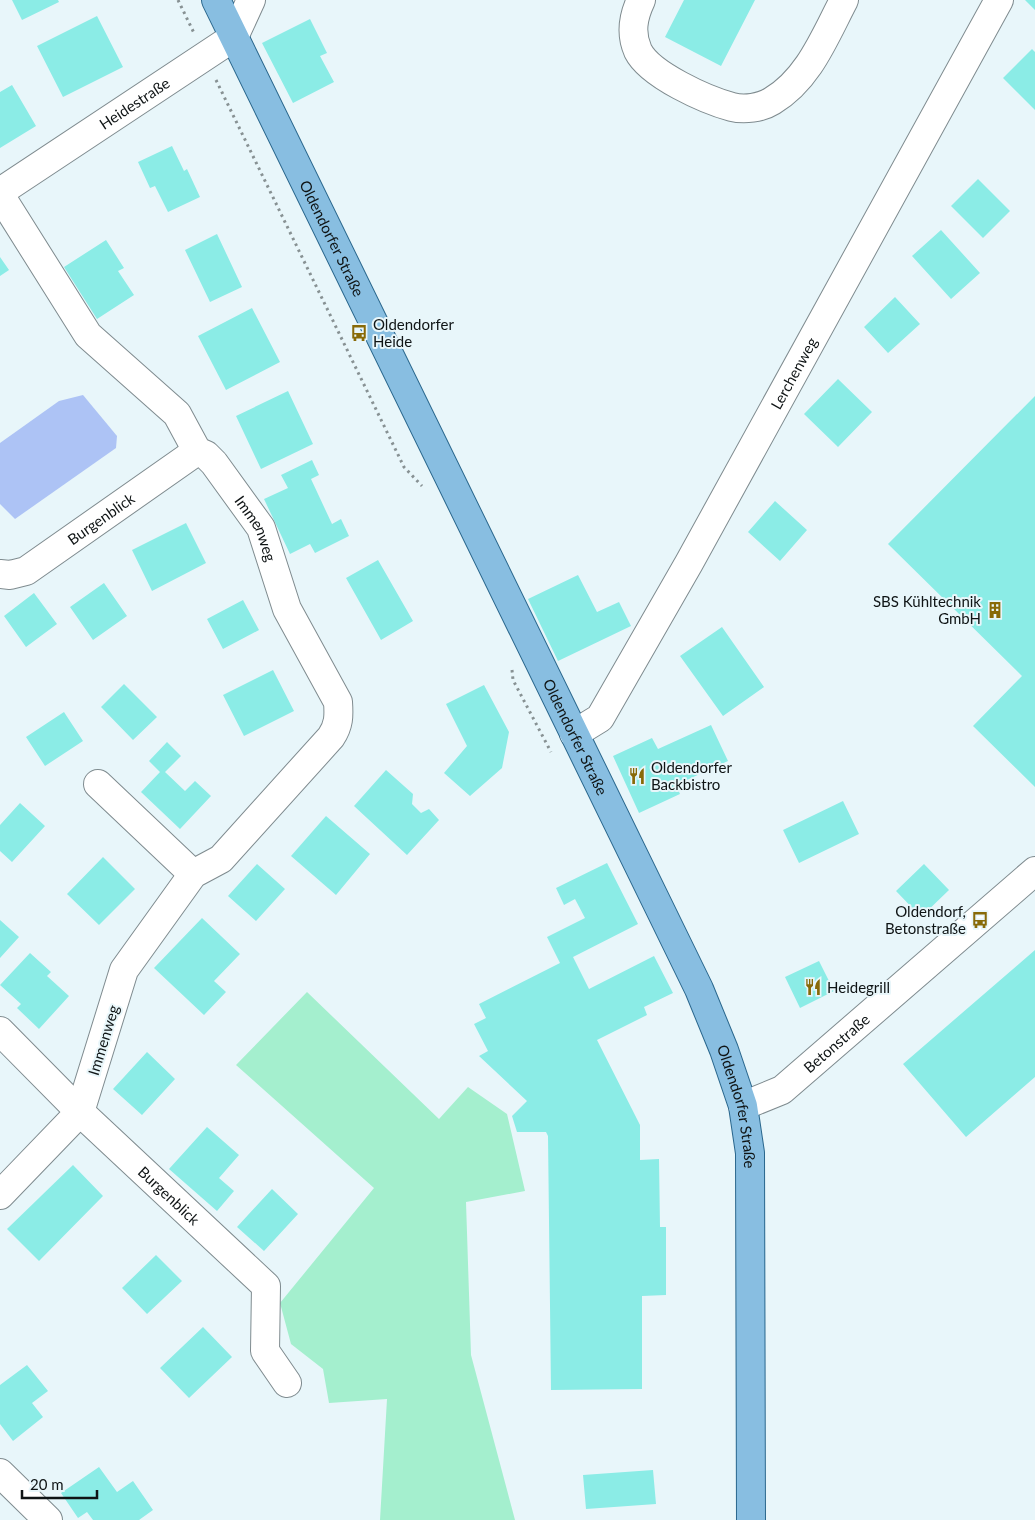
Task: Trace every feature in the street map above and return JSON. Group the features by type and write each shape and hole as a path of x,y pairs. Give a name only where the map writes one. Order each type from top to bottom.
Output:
{"main road":[{"name":"Oldendorfer Straße","path":"216,0 698,989 724,1050 743,1106 750,1153 752,1205 751,1520"}],"street":[{"path":"234,37 251,0"},
{"path":"641,0 634,13 633,33 639,52 652,67 686,88 732,107 751,108 771,102 806,71 844,0"},
{"name":"Lerchenweg","path":"574,734 600,718 694,554 1000,0"},
{"name":"Heidestraße","path":"0,194 234,37"},
{"name":"Immenweg","path":"0,194 88,335 177,414 197,451 206,455 214,463 261,528 287,609 338,702 339,715 337,727 331,737 221,859 193,874 124,970 80,1112 0,1195"},
{"name":"Burgenblick","path":"0,574 10,575 26,571 197,451"},
{"path":"98,784 193,874"},
{"name":"Betonstraße","path":"743,1106 782,1090 1035,871"},
{"name":"Burgenblick","path":"0,1031 80,1112 266,1286 265,1351 287,1383"},
{"path":"0,1473 48,1520"}],"path":[{"path":"178,0 292,232 404,467 424,488"},
{"path":"511,663 513,680 555,758"}],"green space":[{"path":"307,992 439,1119 468,1087 507,1114 525,1191 466,1202 471,1355 515,1520 380,1520 387,1399 329,1403 323,1369 291,1344 280,1303 374,1188 236,1065"}],"water":[{"path":"83,395 117,436 116,448 15,519 0,504 0,443 59,401"}],"building":[{"path":"12,0 58,0 59,2 22,20"},
{"path":"684,0 755,0 721,66 665,37"},
{"path":"1025,0 1035,0 1035,10"},
{"path":"97,16 123,67 63,97 37,46"},
{"path":"310,19 327,53 320,56 334,82 293,103 262,43"},
{"path":"1032,49 1035,52 1035,110 1003,78"},
{"path":"12,85 36,126 0,148 0,92"},
{"path":"172,146 184,171 187,169 200,197 168,212 155,186 150,188 138,162"},
{"path":"978,179 1010,211 983,238 951,206"},
{"path":"941,230 980,273 951,299 912,256"},
{"path":"217,234 242,287 210,302 185,250"},
{"path":"106,240 124,268 118,271 134,295 97,319 64,267"},
{"path":"0,257 9,270 0,276"},
{"path":"895,297 920,324 888,353 864,327"},
{"path":"252,308 280,362 226,390 198,336"},
{"path":"838,379 872,412 838,447 804,414"},
{"path":"288,391 313,444 261,469 236,416"},
{"name":"SBS Kühltechnik GmbH","path":"1035,396 1035,787 973,726 1022,676 888,544"},
{"path":"312,460 319,475 311,479 332,524 341,519 349,536 315,553 310,544 290,554 264,499 288,488 281,475"},
{"path":"775,501 807,530 780,561 748,532"},
{"path":"186,523 206,563 152,591 132,550"},
{"path":"378,560 413,621 381,640 346,578"},
{"path":"578,575 597,612 619,602 631,626 558,661 528,599"},
{"path":"104,583 127,616 93,640 70,607"},
{"path":"34,593 57,624 26,647 4,616"},
{"path":"243,600 259,630 223,649 207,619"},
{"path":"722,627 764,687 723,716 680,656"},
{"path":"273,670 294,711 244,736 223,695"},
{"path":"124,684 157,717 133,740 101,707"},
{"path":"484,685 509,732 502,768 470,796 444,773 467,746 446,704"},
{"path":"64,712 83,741 45,766 26,737"},
{"path":"711,725 728,761 676,785 680,794 639,813 613,756 652,738 658,749"},
{"path":"167,742 181,756 165,772 185,791 195,781 211,796 180,829 141,792 160,772 149,761"},
{"path":"386,770 413,794 412,804 421,813 429,809 439,820 407,855 354,806"},
{"path":"843,801 859,834 799,863 783,830"},
{"path":"20,803 45,826 12,862 0,851 0,825"},
{"path":"326,816 370,854 336,895 291,856"},
{"path":"103,857 135,889 99,925 67,894"},
{"path":"607,863 638,924 573,957 589,989 654,956 673,993 644,1007 647,1015 597,1040 640,1125 640,1160 659,1159 660,1227 666,1227 666,1295 642,1296 642,1389 551,1390 548,1136 546,1132 517,1132 512,1116 527,1101 479,1056 488,1051 474,1024 486,1018 479,1004 560,963 547,937 585,918 575,899 564,905 556,888"},
{"path":"257,864 285,889 256,921 228,896"},
{"path":"924,864 949,890 921,917 896,891"},
{"path":"202,918 240,954 214,981 226,992 204,1015 154,968"},
{"path":"0,920 19,937 0,958"},
{"path":"1035,950 1035,1077 966,1137 903,1064"},
{"path":"30,953 51,972 47,976 69,996 39,1029 17,1008 21,1004 0,985"},
{"path":"819,961 834,991 800,1008 785,977"},
{"path":"147,1052 175,1079 142,1115 113,1089"},
{"path":"207,1127 239,1155 219,1178 234,1191 217,1211 169,1169"},
{"path":"73,1165 103,1196 39,1261 7,1229"},
{"path":"272,1189 298,1214 264,1251 237,1227"},
{"path":"156,1255 182,1281 147,1314 122,1288"},
{"path":"203,1327 232,1357 189,1398 160,1368"},
{"path":"27,1365 48,1391 32,1403 43,1417 13,1441 0,1424 0,1385"},
{"path":"99,1467 117,1492 133,1481 153,1510 139,1520 93,1520 87,1512 78,1518 61,1493"},
{"path":"653,1470 656,1504 586,1509 583,1475"}],"place":[{"name":"Oldendorfer Heide","path":"359,333"},
{"name":"SBS Kühltechnik GmbH","path":"995,610"},
{"name":"Oldendorfer Backbistro","path":"637,776"},
{"name":"Oldendorf, Betonstraße","path":"980,920"},
{"name":"Heidegrill","path":"813,987"}]}
